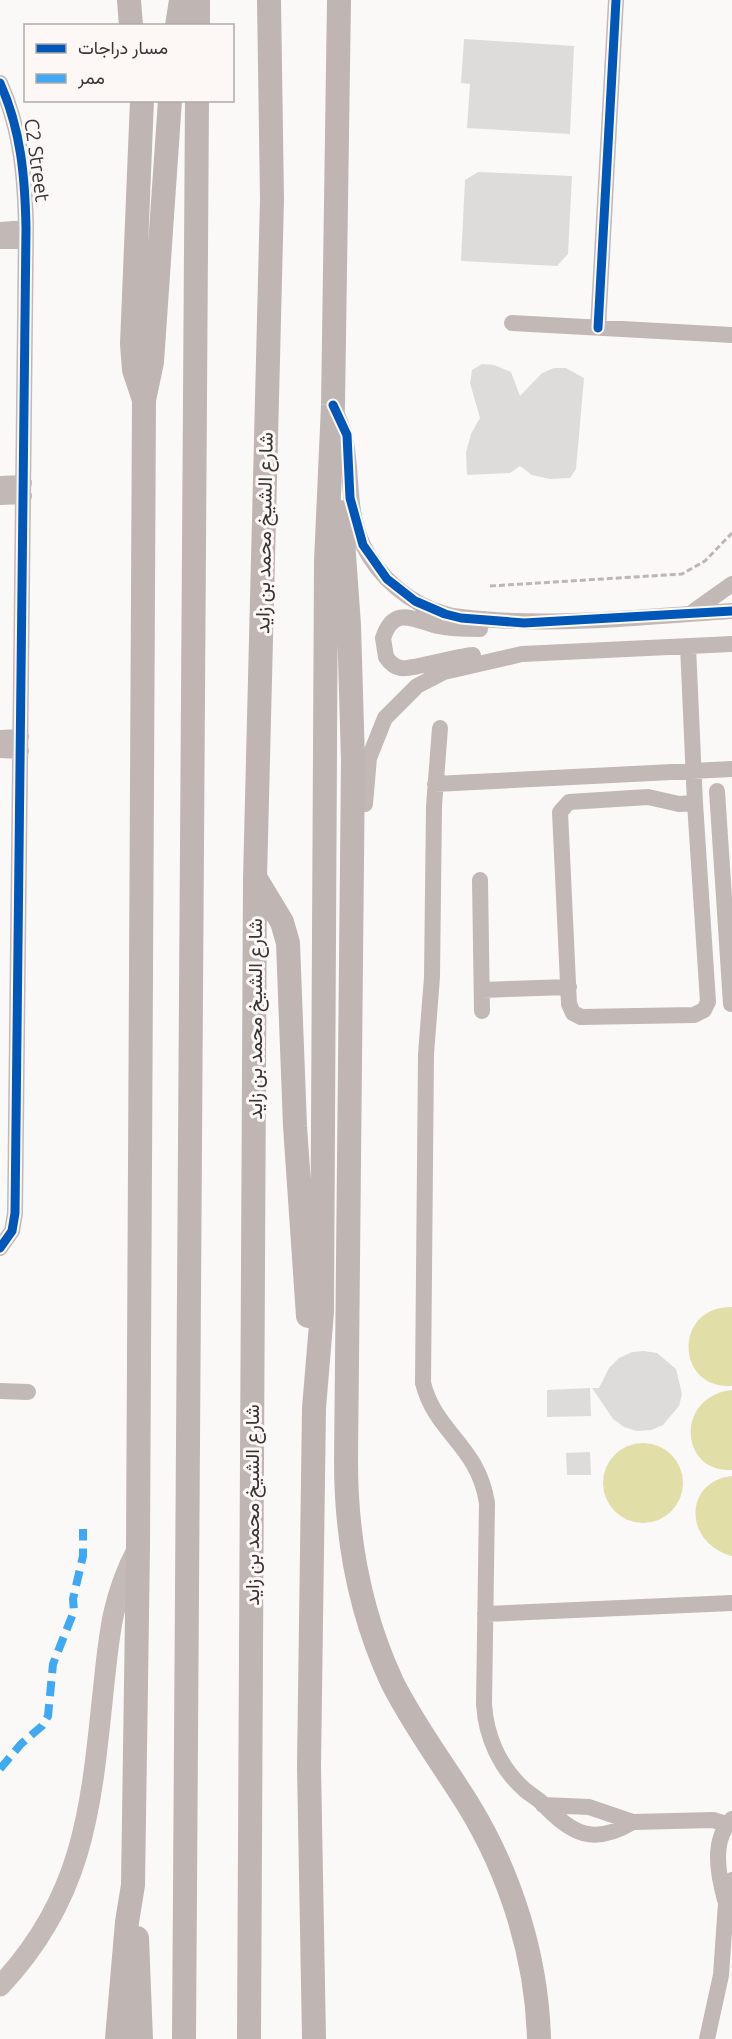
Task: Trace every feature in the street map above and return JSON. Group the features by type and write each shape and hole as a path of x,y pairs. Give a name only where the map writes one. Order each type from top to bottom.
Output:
{"highway":[{"path":"129,0 131,24"},
{"path":"144,0 144,24"},
{"path":"177,24 181,0"},
{"path":"198,0 198,24"},
{"name":"شارع الشيخ محمد بن زايد","path":"249,2039 255,879 272,199 269,0"},
{"path":"314,2039 309,1766 314,1408 322,1312 326,574 333,405 339,0"},
{"path":"137,102 140,147"},
{"path":"142,102 132,357 144,400"},
{"path":"141,2039 133,1885 138,1548 144,400 152,362 170,102"},
{"path":"184,2039 197,102"},
{"path":"331,445 340,512 349,625 352,874 346,1481 353,1563 368,1624 392,1682 411,1718 469,1807 498,1864 526,1943 537,1998 539,2039"},
{"path":"255,879 282,922 288,943 295,1126 314,1408"},
{"path":"117,2039 127,1922 133,1885"}],"main road":[{"path":"0,1986 31,1950 51,1919 78,1857 93,1789 113,1607 125,1573 138,1548"}],"street":[{"path":"598,328 616,0"},
{"name":"C2 Street","path":"0,82 18,131 26,192 15,1213 12,1231 0,1248"},
{"path":"0,230 26,235"},
{"path":"0,241 26,235"},
{"path":"512,323 732,335"},
{"path":"333,405 346,435 350,498 354,522 363,545 378,569 402,593 430,609 461,618 524,623 732,611"},
{"path":"0,484 24,490"},
{"path":"0,496 24,490"},
{"path":"689,614 732,584"},
{"path":"524,623 498,629 467,629 436,625 407,616 394,621 389,626 382,644 389,662 405,669 466,655 504,652 522,654 732,644"},
{"path":"688,646 693,771 709,998 707,1007 694,1016 581,1017 571,1009 569,987 560,819 563,806 576,801 640,797 679,804 695,802"},
{"path":"352,874 364,843 365,782 369,758 378,731 394,706 417,686 444,672 522,654"},
{"path":"440,728 435,784 432,978 426,1054 423,1383 434,1413 471,1455 485,1486 488,1503 484,1704 488,1730 496,1752 507,1770 524,1790 561,1823 584,1833 610,1832 633,1822"},
{"path":"0,738 21,744"},
{"path":"0,750 21,744"},
{"path":"435,784 732,769"},
{"path":"717,791 730,953 731,1004"},
{"path":"480,880 482,1011"},
{"path":"482,990 569,987"},
{"path":"0,1391 28,1392"},
{"path":"485,1614 732,1603"},
{"path":"543,1805 589,1807 633,1822 713,1820 729,1822 722,1832 719,1848 720,1878 726,1902"},
{"path":"707,2039 721,1975 726,1902 732,1880"}],"path":[{"path":"490,586 682,574 710,557 732,533"}],"shaded area":[{"path":"732,1307 732,1386 713,1384 700,1375 691,1362 688,1348 691,1333 699,1319 713,1310"},
{"path":"732,1390 732,1470 714,1468 702,1460 694,1448 691,1433 693,1419 700,1405 713,1395"},
{"path":"643,1443 658,1446 671,1455 680,1468 683,1483 680,1498 671,1511 658,1520 643,1523 628,1520 615,1511 606,1498 603,1483 606,1468 615,1455 628,1446"},
{"path":"732,1476 731,1556 715,1549 704,1538 698,1526 696,1513 698,1500 705,1489 716,1480"}],"building":[{"path":"464,39 574,46 570,134 467,128 470,84 461,83"},
{"path":"478,172 572,176 568,254 557,266 461,261 465,180"},
{"path":"482,364 494,365 511,372 520,396 542,373 554,368 566,368 584,378 576,469 570,478 550,479 532,475 520,466 510,473 467,475 466,452 471,434 480,418 470,383 472,370"},
{"path":"632,1352 657,1353 676,1369 682,1394 679,1406 663,1425 651,1430 637,1431 624,1427 613,1419 592,1388 599,1388 609,1368 619,1358"},
{"path":"590,1388 591,1416 547,1417 547,1390"},
{"path":"590,1452 591,1475 567,1475 566,1453"}],"marked path":[{"path":"0,1769 21,1744 42,1726 48,1716 53,1664 74,1611 73,1599 83,1556 83,1529"}],"cycle path":[{"path":"598,328 616,0"},
{"path":"0,83 17,136 26,228 15,1213 12,1231 0,1248"},
{"path":"333,405 347,435 350,498 363,545 387,579 415,601 461,618 524,623 732,611"}]}
